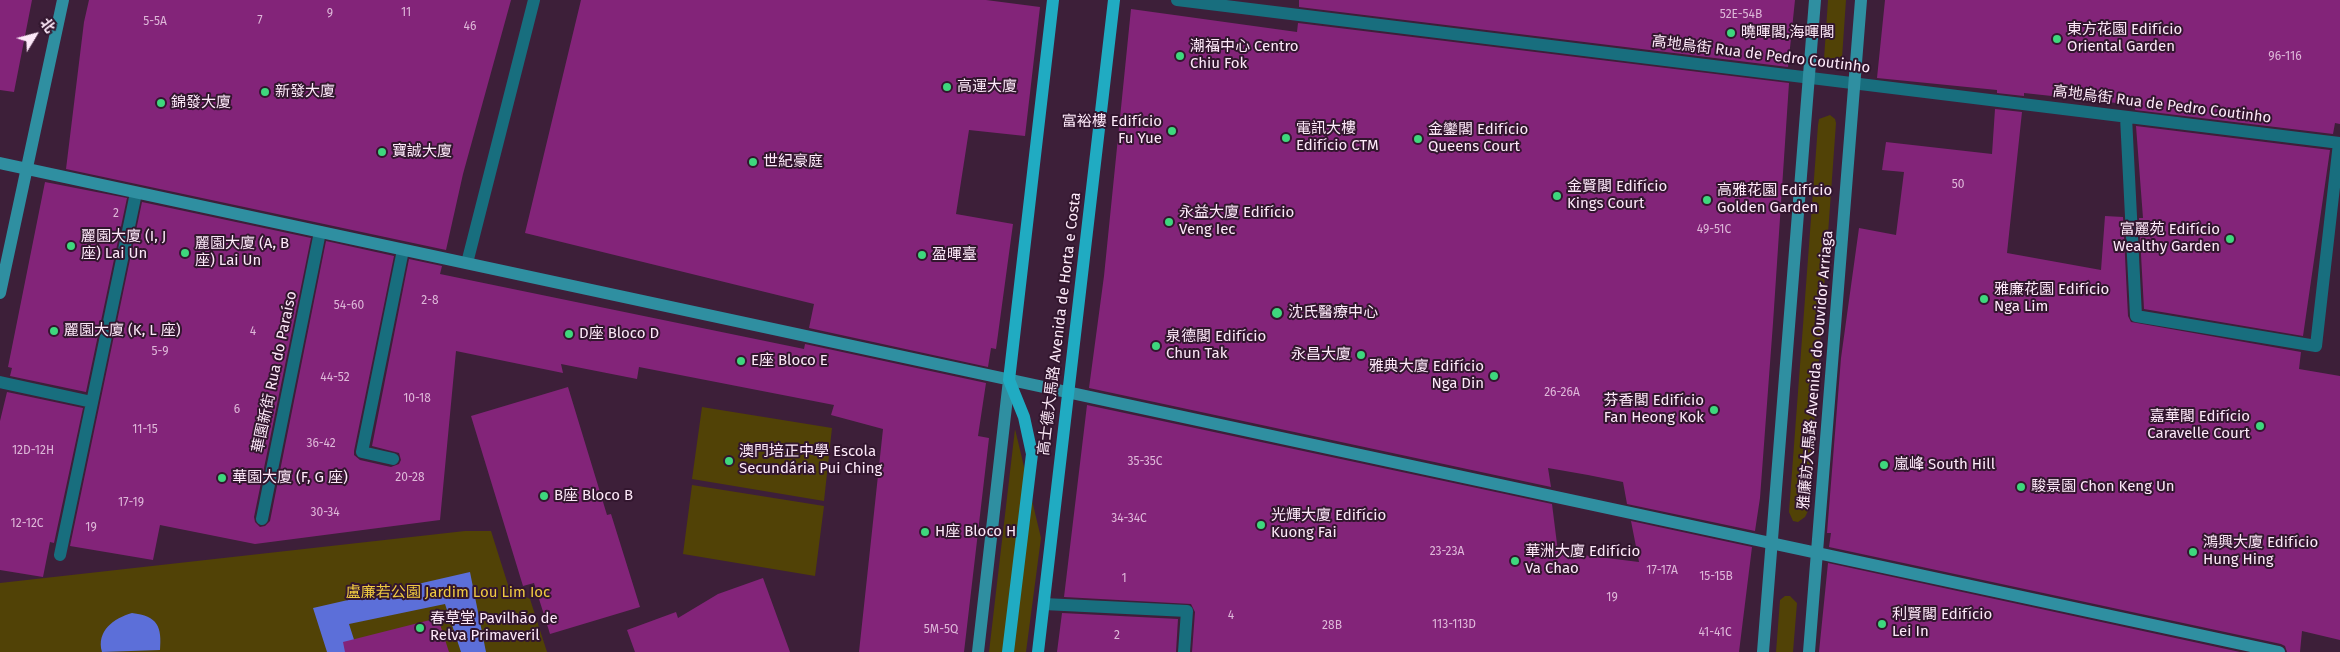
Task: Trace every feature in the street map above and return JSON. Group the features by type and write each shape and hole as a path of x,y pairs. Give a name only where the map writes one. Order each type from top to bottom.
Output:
{"main road":[{"path":"1008,652 1032,454 1024,417 1009,380 1053,0"},
{"name":"高士德大馬路 Avenida de Horta e Costa","path":"1038,652 1114,0"}],"street":[{"path":"0,293 63,0"},
{"path":"467,264 534,0"},
{"name":"高地烏街 Rua de Pedro Coutinho","path":"1177,0 2340,143"},
{"name":"雅廉訪大馬路 Avenida do Ouvidor Arriaga","path":"1764,652 1816,0"},
{"name":"雅廉訪大馬路 Avenida do Ouvidor Arriaga","path":"1809,652 1861,0"},
{"path":"2126,117 2136,316 2316,346 2340,143"},
{"path":"0,164 2279,652"},
{"path":"60,555 136,193"},
{"name":"華園新街 Rua do Paraíso","path":"262,519 320,232"},
{"path":"393,459 362,452 402,250"},
{"path":"978,652 1009,380"},
{"path":"0,382 92,402"},
{"path":"1044,604 1187,611 1184,652"}],"green space":[{"path":"1828,0 1846,0 1842,58 1840,64 1832,69 1828,68 1824,59"},
{"path":"1830,115 1835,119 1836,123 1808,511 1805,517 1798,522 1793,521 1789,512 1818,125 1819,119"},
{"path":"702,407 832,428 824,501 692,479"},
{"path":"1015,429 1041,538 1026,652 989,652"},
{"path":"692,485 824,506 815,576 683,554"},
{"name":"盧廉若公園 Jardim Lou Lim Ioc","path":"465,531 491,531 509,588 530,599 547,652 0,652 0,583"},
{"path":"1785,596 1790,596 1797,603 1793,652 1776,652 1780,600"}],"water":[{"path":"470,572 486,652 461,652 445,604 349,624 358,652 327,652 313,608"},
{"path":"132,613 153,620 159,629 160,650 102,652 102,638 108,626 119,618"}],"building":[{"path":"0,0 32,0 14,92 0,90"},
{"path":"89,0 511,0 463,174 446,250 66,169 84,22"},
{"name":"世紀豪庭","path":"581,0 986,0 1040,7 1025,136 969,130 956,214 1013,224 996,349 991,348 988,367 809,328 814,304 525,233"},
{"path":"1299,0 1795,0 1788,67 1299,7"},
{"name":"東方花園 Edifício Oriental Garden","path":"1885,0 2340,0 2340,124 2335,123 2333,134 2135,110 2135,105 2024,93 2024,96 1997,93 1997,90 1877,78"},
{"path":"1131,9 1297,32 1298,23 1789,83 1760,498 1755,531 1627,504 1623,482 1548,468 1551,487 1089,388 1104,276"},
{"path":"1995,109 2022,112 2007,253 2101,270 2105,216 2123,217 2128,316 2131,322 2301,352 2299,369 2340,376 2340,640 2302,631 2300,652 2287,652 2285,646 2281,644 1829,547 1831,533 1827,533 1841,358 1859,228 1896,235 1904,172 1882,170 1886,142 1992,154"},
{"name":"富麗苑 Edifício Wealthy Garden","path":"2136,126 2330,150 2303,336 2144,309 2139,218 2143,218"},
{"path":"45,182 127,198 86,392 10,376 12,368 8,367"},
{"path":"142,202 311,238 254,517 255,522 260,527 265,526 270,521 326,241 394,256 354,451 354,455 360,460 391,467 399,464 401,460 399,453 372,446 409,259 442,266 440,274 804,349 805,344 986,383 978,436 989,438 964,652 859,652 883,429 831,415 834,405 639,367 637,379 561,364 563,373 456,351 440,520 255,544 160,525 153,560 70,546"},
{"name":"B座 Bloco B","path":"568,387 607,515 611,514 640,607 550,634 534,583 523,586 471,416"},
{"path":"7,392 83,408 54,543 50,542 43,577 0,570 0,421"},
{"path":"1087,405 1552,504 1558,552 1639,562 1631,521 1752,547 1739,652 1192,652 1195,612 1191,604 1064,597"},
{"path":"1828,563 2240,652 1819,652"},
{"path":"763,578 790,652 635,652 627,630 676,612 678,618 718,594"},
{"path":"1062,613 1178,619 1176,652 1057,652"},
{"name":"春草堂 Pavilhão de Relva Primaveril","path":"438,618 449,652 345,652 343,642"}],"place":[{"name":"曉暉閣,海暉閣","path":"1731,33"},
{"name":"東方花園 Edifício Oriental Garden","path":"2057,39"},
{"name":"潮福中心 Centro Chiu Fok","path":"1180,56"},
{"name":"高運大廈","path":"947,87"},
{"name":"新發大廈","path":"265,92"},
{"name":"錦發大廈","path":"161,103"},
{"name":"富裕樓 Edifício Fu Yue","path":"1172,131"},
{"name":"電訊大樓 Edifício CTM","path":"1286,138"},
{"name":"金鑾閣 Edifício Queens Court","path":"1418,139"},
{"name":"寶誠大廈","path":"382,152"},
{"name":"世紀豪庭","path":"753,162"},
{"name":"金賢閣 Edifício Kings Court","path":"1557,196"},
{"name":"高雅花園 Edifício Golden Garden","path":"1707,200"},
{"name":"永益大廈 Edifício Veng Iec","path":"1169,222"},
{"name":"富麗苑 Edifício Wealthy Garden","path":"2230,239"},
{"name":"麗園大廈 (I, J 座) Lai Un","path":"71,246"},
{"name":"麗園大廈 (A, B 座) Lai Un","path":"185,253"},
{"name":"盈暉臺","path":"922,255"},
{"name":"雅廉花園 Edifício Nga Lim","path":"1984,299"},
{"name":"沈氏醫療中心","path":"1277,313"},
{"name":"麗園大廈 (K, L 座)","path":"54,331"},
{"name":"D座 Bloco D","path":"569,334"},
{"name":"泉德閣 Edifício Chun Tak","path":"1156,346"},
{"name":"永昌大廈","path":"1361,355"},
{"name":"E座 Bloco E","path":"741,361"},
{"name":"雅典大廈 Edifício Nga Din","path":"1494,376"},
{"name":"芬香閣 Edifício Fan Heong Kok","path":"1714,410"},
{"name":"嘉華閣 Edifício Caravelle Court","path":"2260,426"},
{"name":"澳門培正中學 Escola Secundária Pui Ching","path":"729,461"},
{"name":"嵐峰 South Hill","path":"1884,465"},
{"name":"華園大廈 (F, G 座)","path":"222,478"},
{"name":"駿景園 Chon Keng Un","path":"2021,487"},
{"name":"B座 Bloco B","path":"544,496"},
{"name":"光輝大廈 Edifício Kuong Fai","path":"1261,525"},
{"name":"H座 Bloco H","path":"925,532"},
{"name":"鴻興大廈 Edifício Hung Hing","path":"2193,552"},
{"name":"華洲大廈 Edifício Va Chao","path":"1515,561"},
{"name":"利賢閣 Edifício Lei In","path":"1882,624"},
{"name":"春草堂 Pavilhão de Relva Primaveril","path":"420,628"}]}
